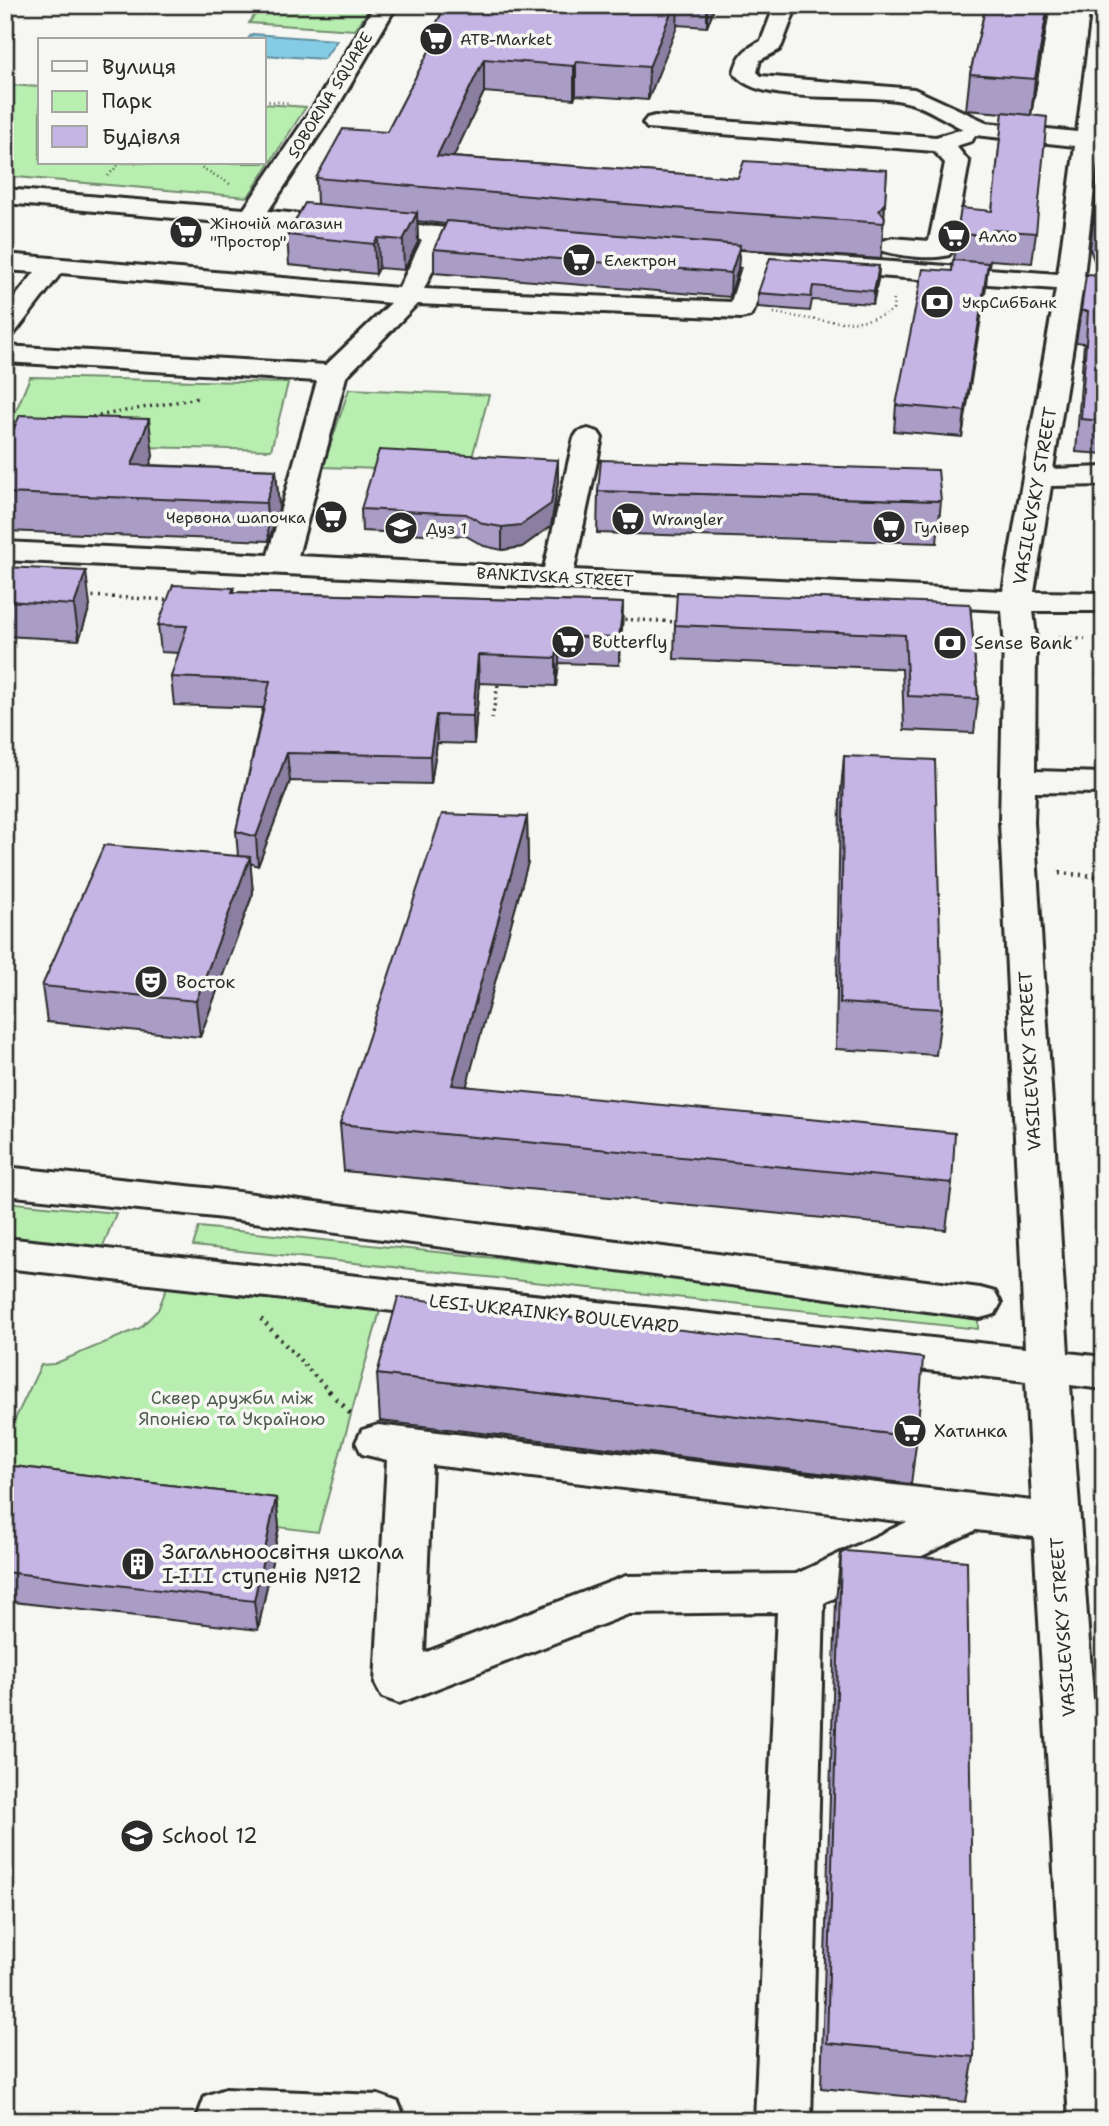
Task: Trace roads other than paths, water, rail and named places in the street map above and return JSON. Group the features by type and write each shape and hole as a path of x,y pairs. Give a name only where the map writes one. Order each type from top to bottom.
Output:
{"street":[{"name":"SOBORNA SQUARE","path":"250,219 326,106 386,5"},
{"path":"786,5 771,45 750,56 745,73 753,81 773,86 914,96 983,130 1087,140"},
{"name":"VASILEVSKY STREET","path":"1097,2121 1093,1917 1056,1522 1017,822 1018,619 1039,478 1087,284 1087,140 1104,5"},
{"path":"655,123 940,143 983,130"},
{"path":"870,244 940,250 957,162 940,143"},
{"path":"5,196 519,240"},
{"path":"708,257 717,232"},
{"path":"281,563 333,374 403,306 438,233"},
{"path":"668,253 1087,284"},
{"path":"5,262 406,296 741,310 757,261"},
{"path":"5,328 54,265"},
{"path":"5,354 333,374"},
{"path":"557,577 589,438"},
{"path":"1039,478 1104,476"},
{"name":"BANKIVSKA STREET","path":"5,551 557,577 1018,619 1104,603"},
{"path":"1018,780 1104,783"},
{"path":"5,1181 215,1203 980,1303"},
{"name":"LESI UKRAINKY BOULEVARD","path":"5,1254 1104,1373"},
{"path":"972,1512 801,1593 626,1595 399,1684 394,1444 972,1512 1056,1522"},
{"path":"783,2121 801,1593"},
{"path":"223,2121 225,2115 378,2121"}],"water":[{"path":"252,34 337,40 324,59 266,55 266,38 249,38"}],"place":[{"name":"ATB-Market","path":"436,39"},
{"name":"Жіночій магазин \"Простор\"","path":"186,232"},
{"name":"Алло","path":"954,236"},
{"name":"Електрон","path":"579,260"},
{"name":"УкрСибБанк","path":"937,302"},
{"name":"Червона шапочка","path":"331,517"},
{"name":"Wrangler","path":"628,519"},
{"name":"Гулівер","path":"889,527"},
{"name":"Дуз 1","path":"401,528"},
{"name":"Butterfly","path":"568,642"},
{"name":"Sense Bank","path":"950,643"},
{"name":"Восток","path":"151,982"},
{"name":"Хатинка","path":"910,1431"},
{"name":"Загальноосвітня школа І-ІІІ ступенів №12","path":"138,1564"},
{"name":"School 12","path":"137,1836"}],"park label":[{"name":"Сквер дружби між Японією та Україною","path":"232,1408"}]}
